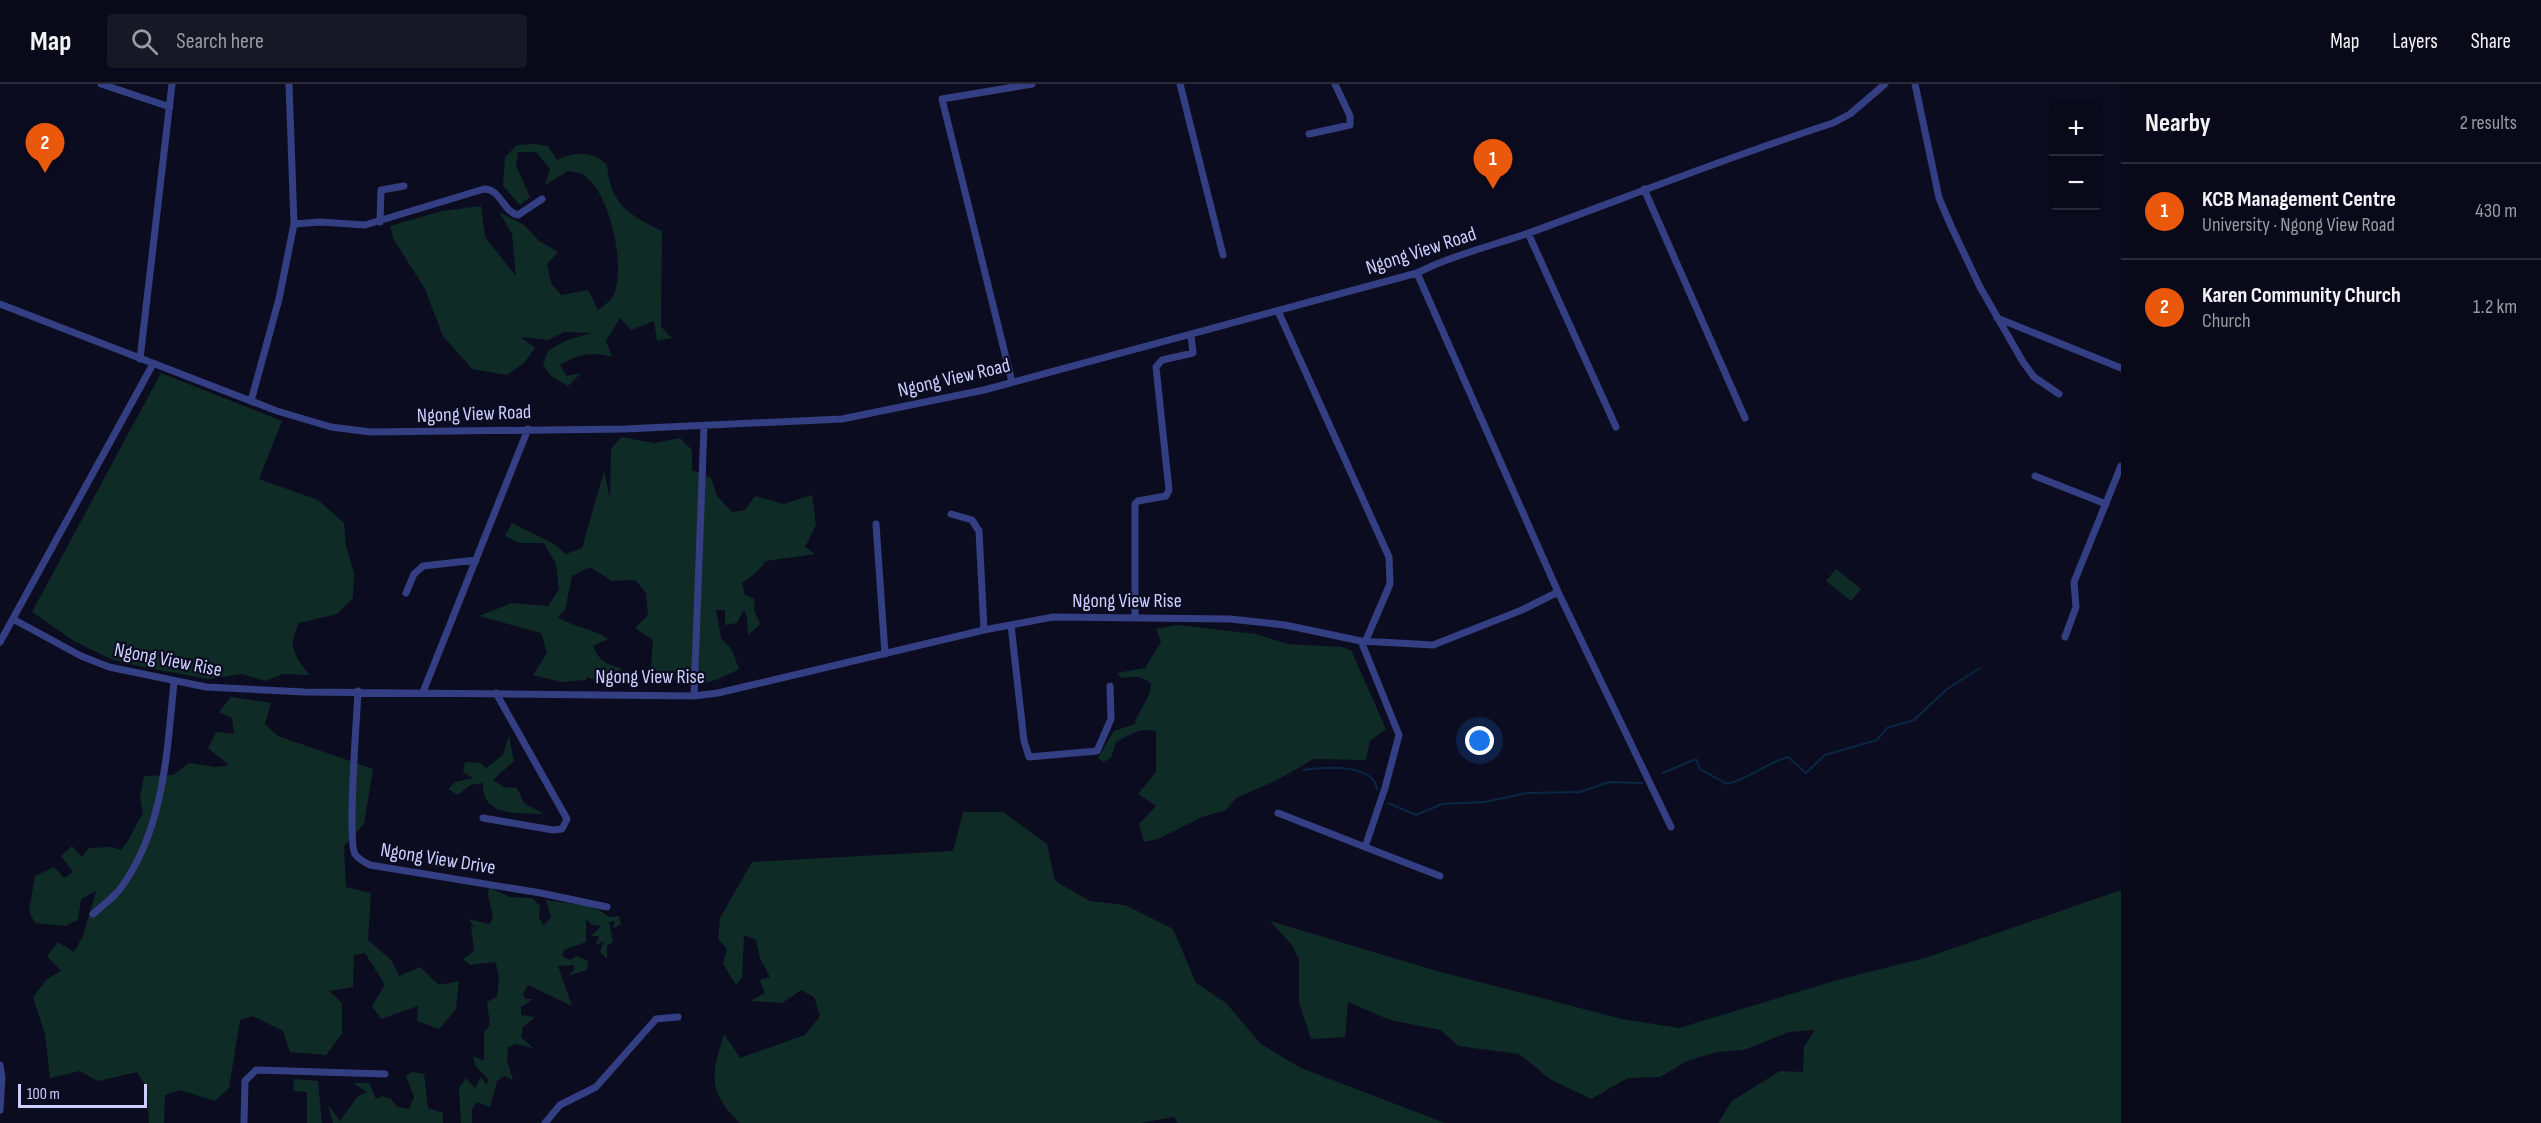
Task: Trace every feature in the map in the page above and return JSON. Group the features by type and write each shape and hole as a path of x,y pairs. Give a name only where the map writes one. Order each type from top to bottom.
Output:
{"street":[{"path":"101,84 170,107"},
{"path":"140,359 172,84"},
{"path":"251,401 279,299 294,224 289,84"},
{"path":"1012,382 942,99 1032,84"},
{"path":"1180,84 1222,255"},
{"path":"1309,134 1350,125 1350,116 1335,84"},
{"name":"Ngong View Road","path":"0,304 251,401 315,423 371,432 704,426 842,418 942,399 1012,382 1417,273 1441,261 1528,233 1644,189 1833,123 1850,114 1885,84"},
{"path":"1915,84 1939,198 1997,318 2034,377 2059,394"},
{"path":"380,222 381,190 404,186"},
{"path":"294,224 320,222 365,225 484,189 495,192 510,211 519,215 542,199"},
{"path":"1644,189 1745,418"},
{"path":"1528,233 1616,427"},
{"path":"1417,273 1558,592 1671,827"},
{"path":"1278,311 1389,558 1391,567 1390,584 1364,640 1399,735 1385,788 1365,848"},
{"path":"1997,318 2121,368"},
{"path":"1135,618 1135,504 1138,501 1166,495 1169,490 1156,367 1162,360 1193,353 1191,335"},
{"path":"0,642 153,364"},
{"path":"694,696 704,426"},
{"path":"423,692 528,429"},
{"path":"2065,637 2077,599 2074,582 2121,466"},
{"path":"2035,476 2106,504"},
{"path":"951,513 972,520 977,526 984,630"},
{"path":"876,524 885,654"},
{"path":"406,593 414,574 423,566 476,560"},
{"name":"Ngong View Rise","path":"13,619 81,656 109,667 174,682 244,691 694,696 718,693 984,630 1053,617 1230,619 1285,625 1364,640 1433,645 1522,610 1558,592"},
{"path":"1011,625 1024,741 1029,757 1097,751 1111,719 1110,686"},
{"path":"93,914 119,890 137,861 149,830 165,776 174,682"},
{"name":"Ngong View Drive","path":"358,691 353,822 354,852 359,859 370,865 530,891 607,907"},
{"path":"483,818 553,830 561,829 567,819 496,693"},
{"path":"1278,813 1440,876"},
{"path":"545,1123 560,1105 596,1087 656,1019 678,1017"},
{"path":"0,1065 2,1077 0,1110"},
{"path":"244,1123 245,1081 256,1070 385,1074"}],"green space":[{"path":"517,145 548,146 557,160 570,155 583,154 602,160 607,165 612,190 623,207 662,231 661,327 672,338 657,341 654,321 631,330 620,318 606,341 612,357 599,354 585,355 572,358 560,365 567,376 581,373 568,386 551,376 543,364 548,351 565,341 591,333 564,332 548,340 521,337 535,348 524,363 507,375 472,369 443,336 425,289 394,240 390,226 442,211 481,206 485,237 516,276 512,234 499,212 524,225 539,241 558,252 547,264 551,283 561,295 588,290 598,310 612,298 618,269 614,232 601,196 592,183 582,174 568,171 545,185 550,169 536,152 518,152 516,165 530,197 520,205 503,186 505,157"},
{"path":"161,373 282,421 259,479 318,500 344,523 346,546 354,573 353,598 337,614 299,623 293,645 299,662 309,675 283,674 265,681 243,674 208,679 143,667 113,660 74,641 32,612"},
{"path":"621,437 655,443 680,438 692,450 692,470 711,478 717,496 732,512 745,510 755,496 784,504 812,495 816,525 805,547 815,554 766,561 756,573 742,583 745,595 755,599 754,610 760,624 748,635 744,609 737,623 725,625 725,610 716,610 721,638 732,650 739,669 726,676 695,684 675,680 651,668 653,640 635,628 648,615 646,593 635,580 612,581 590,567 572,576 565,610 558,617 608,639 593,646 604,661 620,668 624,684 610,684 586,677 586,680 561,682 533,675 547,653 541,633 479,616 512,603 548,606 559,589 556,564 544,543 519,543 505,536 512,523 554,544 566,554 582,548 604,471 610,499 611,449"},
{"path":"1836,569 1861,589 1851,601 1826,581"},
{"path":"1177,625 1256,634 1287,644 1342,647 1351,650 1386,729 1370,741 1366,760 1314,759 1277,780 1236,798 1226,810 1202,817 1158,839 1144,842 1139,824 1156,806 1138,794 1156,772 1156,731 1145,730 1130,734 1116,742 1111,758 1103,762 1098,758 1114,731 1135,724 1151,688 1151,683 1144,679 1121,678 1117,673 1145,668 1161,642 1156,629"},
{"path":"231,697 271,703 265,724 278,736 373,769 364,824 344,846 346,887 371,893 368,940 391,960 399,976 420,967 439,985 459,981 456,1009 439,1029 417,1021 418,1006 381,1019 372,1006 385,985 365,953 354,955 353,987 329,991 342,1003 342,1034 326,1055 290,1052 283,1031 253,1016 240,1020 229,1088 215,1101 180,1090 165,1095 164,1123 149,1123 147,1089 137,1072 98,1081 80,1071 50,1078 45,1034 33,997 47,979 61,971 47,956 58,942 74,952 83,936 96,891 81,899 78,920 65,926 35,923 29,911 35,876 54,867 64,878 73,872 61,856 72,846 82,857 89,848 112,847 121,850 143,814 140,797 144,776 173,775 189,763 216,767 229,765 208,748 216,732 234,734 232,718 219,712"},
{"path":"509,736 514,761 493,780 504,787 517,788 524,803 544,814 513,813 495,807 488,802 484,794 483,783 470,785 458,795 448,789 455,782 473,778 463,772 465,762 480,763 486,768 503,755"},
{"path":"963,812 1003,812 1047,844 1055,881 1090,901 1125,905 1173,929 1196,983 1226,1003 1261,1044 1301,1068 1445,1123 1178,1123 1174,1117 1140,1123 740,1123 722,1102 715,1082 716,1061 724,1034 740,1058 805,1035 820,1016 814,997 801,990 782,1003 750,1001 765,993 760,980 770,977 760,958 756,940 744,935 742,978 736,985 723,964 727,949 718,939 720,918 752,862 953,851"},
{"path":"489,887 509,897 532,898 540,906 539,918 544,925 551,917 546,900 588,906 609,917 619,916 621,924 613,928 615,921 609,922 613,942 607,946 607,959 600,952 604,941 596,945 599,936 591,936 601,926 592,925 586,919 586,942 564,950 562,956 570,960 577,956 588,961 587,970 568,976 574,970 574,965 558,966 572,1006 528,985 523,994 525,999 533,999 521,1007 521,1015 535,1017 523,1027 521,1037 533,1048 516,1044 508,1047 507,1060 513,1080 504,1076 497,1081 490,1107 477,1102 472,1109 472,1123 461,1123 459,1088 466,1078 475,1088 481,1077 487,1085 488,1079 475,1065 473,1056 484,1061 484,1032 490,1025 487,1002 497,997 498,971 495,962 470,965 463,959 474,951 471,926 475,927 468,919 489,924 493,918 488,895"},
{"path":"2121,890 2121,1123 1718,1123 1732,1101 1780,1071 1803,1072 1804,1047 1815,1030 1789,1032 1744,1050 1717,1052 1687,1061 1660,1077 1628,1078 1591,1099 1550,1079 1519,1054 1458,1046 1441,1030 1390,1020 1348,1002 1345,1037 1311,1039 1299,1002 1299,959 1292,945 1270,921 1437,971 1622,1019 1679,1028 1841,979 1925,958"},
{"path":"412,1072 424,1074 428,1108 443,1113 443,1123 333,1123 328,1105 340,1121 358,1096 367,1092 353,1083 369,1083 376,1099 382,1096 391,1099 397,1107 409,1109 414,1097 406,1076"},
{"path":"293,1079 318,1081 322,1123 307,1123 307,1092 294,1091"}],"waterway":[{"path":"1663,773 1696,759 1700,769 1727,784 1743,779 1788,757 1806,773 1825,755 1877,740 1887,728 1914,720 1947,689 1980,668"},
{"path":"1304,770 1335,768 1358,771 1374,781 1377,789"},
{"path":"1388,803 1416,815 1442,804 1484,802 1527,793 1580,792 1609,782 1642,783"}],"place":[{"name":"Karen Community Church","path":"45,173"},
{"name":"KCB Management Centre","path":"1493,189"}]}
